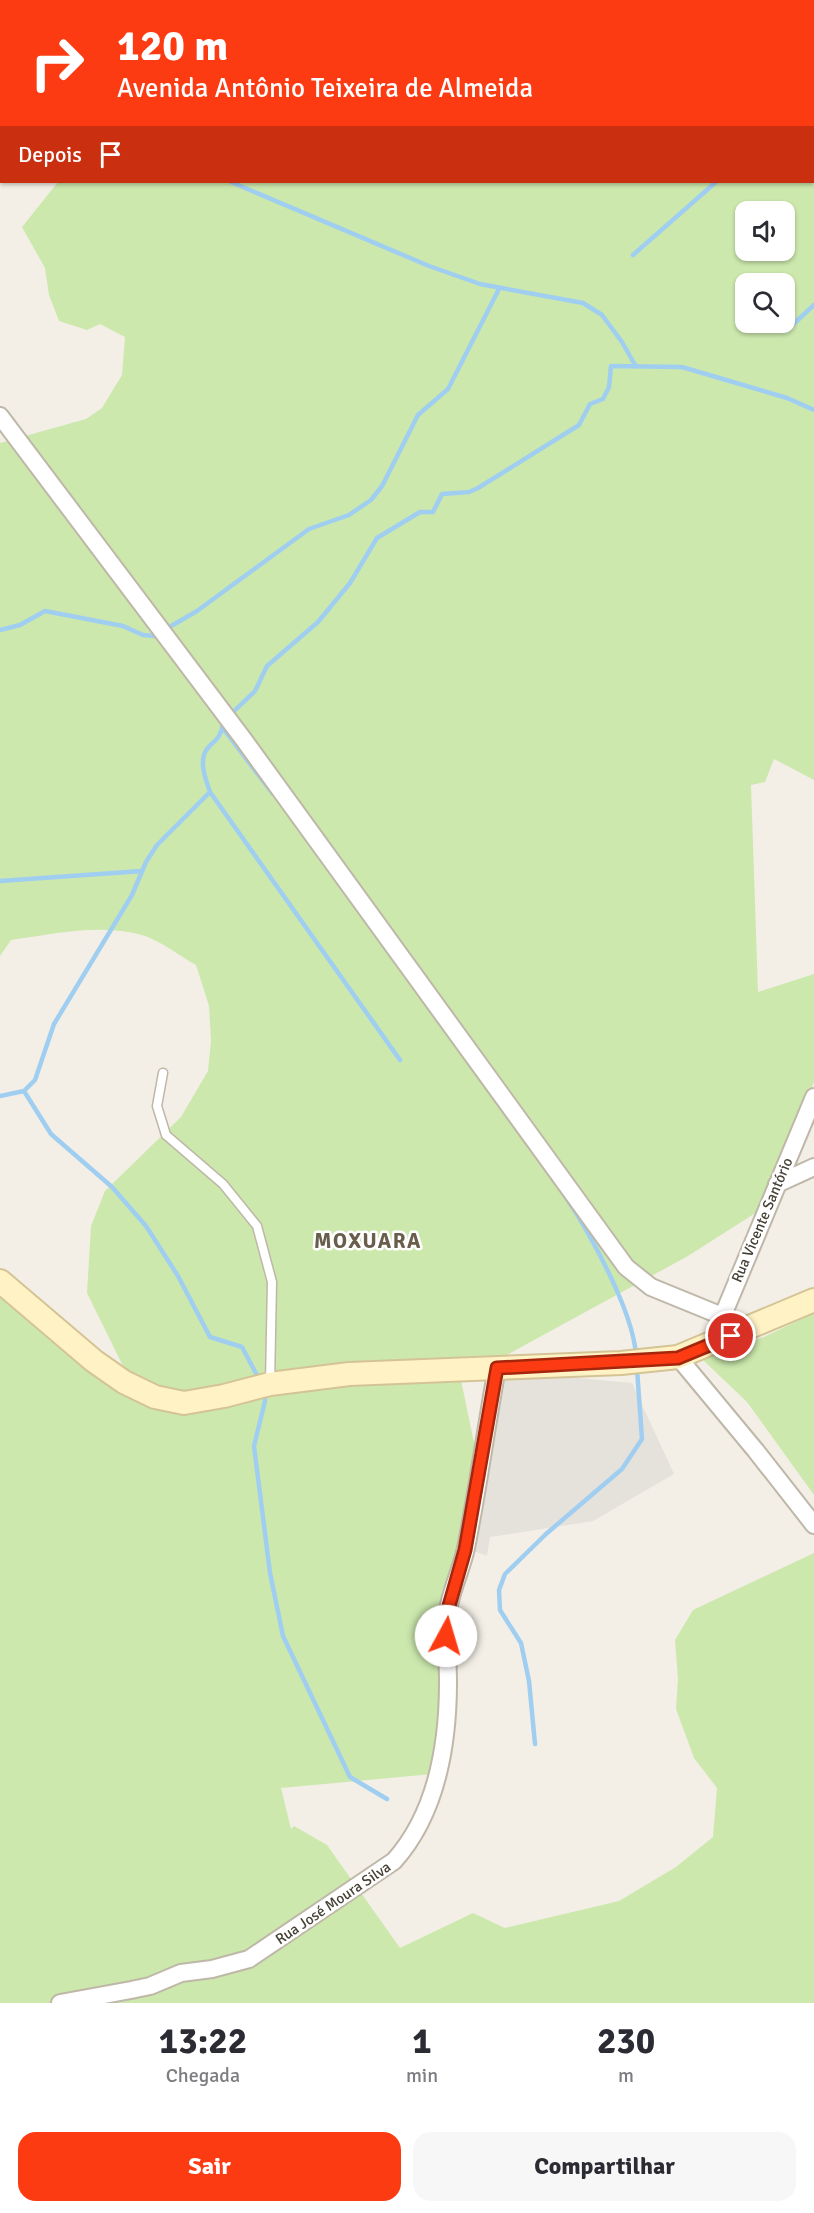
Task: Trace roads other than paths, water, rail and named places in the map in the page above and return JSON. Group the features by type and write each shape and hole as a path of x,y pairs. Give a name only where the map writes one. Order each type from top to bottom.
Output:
{"street":[{"path":"0,416 244,740 626,1268 651,1287 722,1316"},
{"name":"Rua Vicente Santório","path":"711,1344 814,1097"},
{"path":"777,1184 814,1167"},
{"path":"0,1281 94,1360 124,1382 155,1397 184,1402 224,1396 270,1384 349,1374 678,1358 814,1300"},
{"path":"678,1358 814,1525"},
{"name":"Rua José Moura Silva","path":"60,2003 131,1990 181,1973 212,1969 249,1959 394,1862 409,1845 421,1824 444,1751 447,1716 446,1636 449,1606 465,1550 497,1368"}],"lane":[{"path":"163,1073 157,1106 166,1135 223,1184 257,1226 272,1282 270,1384"}],"waterway":[{"path":"233,183 429,266 480,284 583,303 602,315 622,342 635,365"},
{"path":"633,255 715,183"},
{"path":"0,630 20,625 45,611 123,626 143,635 154,636 197,611 309,529 349,515 371,500 382,486 418,415 448,389 499,289"},
{"path":"795,323 814,305"},
{"path":"231,714 255,691 267,666 318,622 350,583 377,538 420,512 433,512 442,494 469,492 478,488 579,425 590,404 603,399 609,387 611,366 682,367 787,398 814,410"},
{"path":"223,726 218,738 207,749 203,759 210,792 400,1060"},
{"path":"222,727 273,794"},
{"path":"0,1096 24,1091 35,1080 54,1024 132,895 146,862 157,845 210,792"},
{"path":"0,881 142,871"},
{"path":"24,1091 51,1134 112,1187 146,1226 178,1276 210,1337 242,1347 260,1381"},
{"path":"565,1196 598,1251 619,1295 633,1337 636,1355"},
{"path":"535,1744 529,1681 521,1643 500,1610 499,1590 505,1574 546,1534 622,1469 642,1439 637,1369"},
{"path":"264,1392 265,1401 254,1446 270,1573 283,1636 350,1777 387,1799"}],"district":[{"name":"MOXUARA","path":"368,1241"}]}
